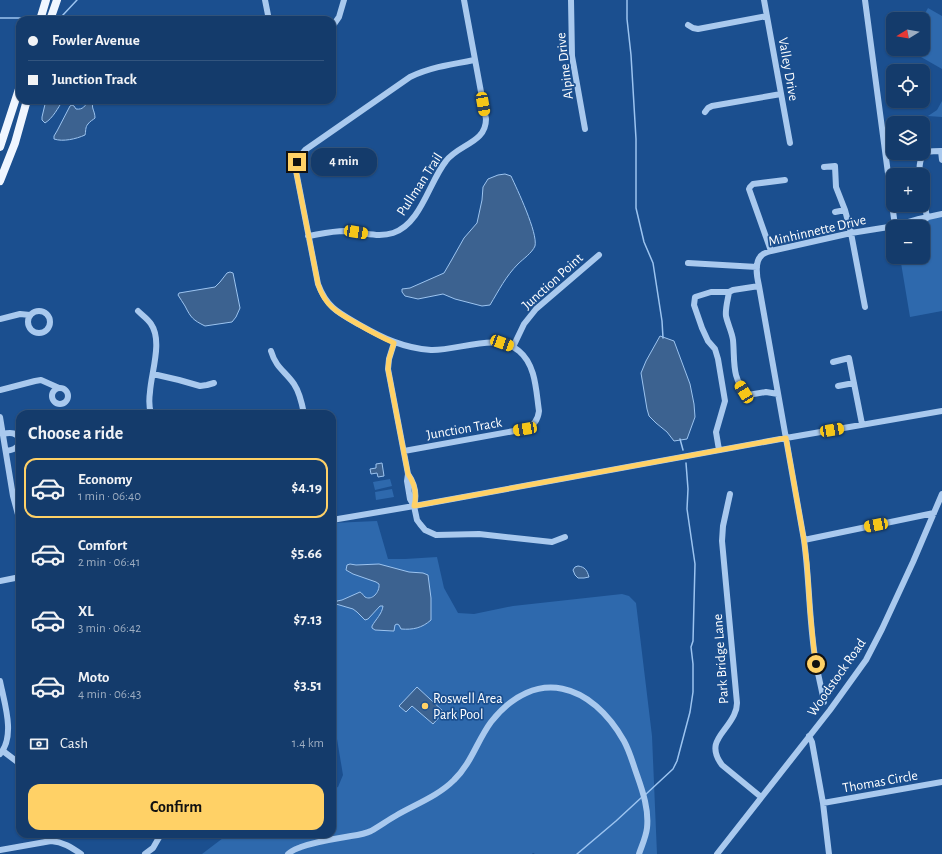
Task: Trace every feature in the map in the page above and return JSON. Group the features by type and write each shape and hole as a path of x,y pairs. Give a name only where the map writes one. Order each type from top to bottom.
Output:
{"main road":[{"path":"41,16 46,0"},
{"path":"51,16 57,0"},
{"path":"0,147 16,98"},
{"path":"0,181 15,143 26,104"}],"street":[{"path":"265,0 267,16"},
{"path":"336,21 339,17 344,0"},
{"name":"Pullman Trail","path":"308,236 342,231 385,235 399,231 416,215 447,160 454,152 478,138 484,129 486,119 464,0"},
{"name":"Alpine Drive","path":"571,0 572,56 585,130"},
{"name":"Valley Drive","path":"764,0 790,143"},
{"path":"865,0 894,220"},
{"path":"688,25 698,29 767,16"},
{"name":"Junction Track","path":"404,451 531,427 539,416 532,370 529,362 519,351 502,343 493,342 451,349 432,350 414,348 394,343 378,336 340,314 333,308 322,294 318,284 296,171 297,162 302,153 410,77 433,68 475,60"},
{"path":"705,112 712,106 781,94"},
{"path":"920,168 922,156 926,153 941,151 942,160"},
{"path":"824,167 835,166 836,187 845,210 851,233 865,307"},
{"path":"771,251 749,189 753,184 785,180"},
{"path":"835,212 845,210"},
{"path":"926,212 927,218"},
{"name":"Minhinnette Drive","path":"919,220 942,214"},
{"name":"Minhinnette Drive","path":"757,267 758,260 762,255 771,251 851,233 886,227"},
{"name":"Junction Point","path":"513,347 524,324 536,309 599,255"},
{"path":"688,263 757,267 774,376 804,540 814,651 824,702"},
{"path":"719,450 716,432 724,409 725,401 718,359 715,349 708,341 698,316 694,305 695,297 711,292 729,292 759,286"},
{"path":"729,292 726,315 733,341 733,356 736,376 744,392 748,395 766,392 778,394"},
{"path":"138,311 151,324 154,329 156,341 156,355 150,391 150,410"},
{"path":"0,319 20,314 30,315"},
{"path":"394,343 389,359 388,369 408,474 412,480 416,498 414,506 415,515 425,530 436,535 479,534 552,542 565,537"},
{"path":"271,351 276,364 293,383 297,390 301,398 303,410"},
{"path":"833,362 849,358 862,424"},
{"path":"153,374 200,386 207,386 214,383"},
{"path":"0,390 41,380 59,388"},
{"path":"838,386 854,384"},
{"path":"336,519 942,410"},
{"path":"0,418 16,507"},
{"path":"3,434 16,434"},
{"path":"6,451 16,448"},
{"name":"Park Bridge Lane","path":"730,494 723,526 722,540 737,703 733,717 717,739 715,751 722,765 761,797"},
{"name":"Woodstock Road","path":"717,854 856,675 875,644 913,562 942,494"},
{"path":"804,540 934,513"},
{"path":"0,581 16,579"},
{"path":"0,681 8,721 7,738 1,753 16,762"},
{"path":"288,854 291,851 309,844 371,832 397,815 445,788 455,780 462,771 480,739 493,721 508,705 530,691 545,688 561,688 576,692 602,711 624,741 645,799 647,829 639,854"},
{"path":"809,736 812,742 823,803 829,854"},
{"name":"Thomas Circle","path":"823,803 942,782"},
{"path":"146,854 153,848 158,838"},
{"path":"0,850 51,841 66,844 81,854"}],"shaded area":[{"path":"928,8 942,16 942,69 919,56 930,56 930,12 926,12"},
{"path":"942,101 942,117 928,116 937,110"},
{"path":"45,104 60,104 48,121 45,123 42,120"},
{"path":"86,104 93,104 95,118 87,125 85,135 70,140 54,139 54,136 70,106 72,105 76,109 80,109"},
{"path":"505,174 511,176 522,200 533,231 535,246 534,249 510,273 490,305 482,306 455,299 443,294 418,299 405,296 402,289 410,288 444,273 464,238 477,223 483,187 488,179"},
{"path":"942,216 942,311 910,317 901,264 930,264 930,220 925,220"},
{"path":"227,273 233,273 240,308 236,317 232,322 205,326 193,318 178,295 179,293 215,287"},
{"path":"660,336 674,341 690,384 695,417 687,439 674,441 667,432 649,416 647,409 641,373"},
{"path":"382,463 384,476 378,477 377,473 371,474 370,469 376,468 376,464"},
{"path":"390,479 392,486 375,490 373,482"},
{"path":"392,489 394,497 376,500 375,492"},
{"path":"377,521 388,559 437,557 444,588 458,613 474,614 513,606 622,594 629,596 636,603 652,736 657,854 202,854 223,838 336,838 336,788 338,787 343,775 336,733 336,523"},
{"path":"379,564 409,572 428,575 431,598 431,620 421,627 413,629 401,629 397,624 395,625 394,631 375,630 372,626 380,614 383,606 380,606 368,619 365,620 353,609 336,604 337,601 360,592 368,598 373,597 377,593 379,584 346,570 347,565"},
{"path":"578,566 585,569 589,577 578,578 575,575 573,570"},
{"name":"Roswell Area Park Pool","path":"417,687 444,712 433,724 412,706 406,712 399,706"}],"waterway":[{"path":"62,16 77,0"},
{"path":"627,0 627,19 631,55 636,139 636,208 644,242 653,263 662,321 663,338"},
{"path":"0,18 16,18"},
{"path":"680,439 683,450"},
{"path":"645,795 673,769 677,761 690,712 693,692 693,664 691,647 693,641 695,564 687,509 688,489 686,463"},
{"path":"577,854 642,797"}],"place":[{"name":"Roswell Area Park Pool","path":"425,706"}],"route":[{"path":"297,162 296,171 318,284 322,294 327,302 340,314 378,336 394,343 389,359 388,369 408,474 412,480 416,498 414,506 786,438 804,540 816,664"}]}
